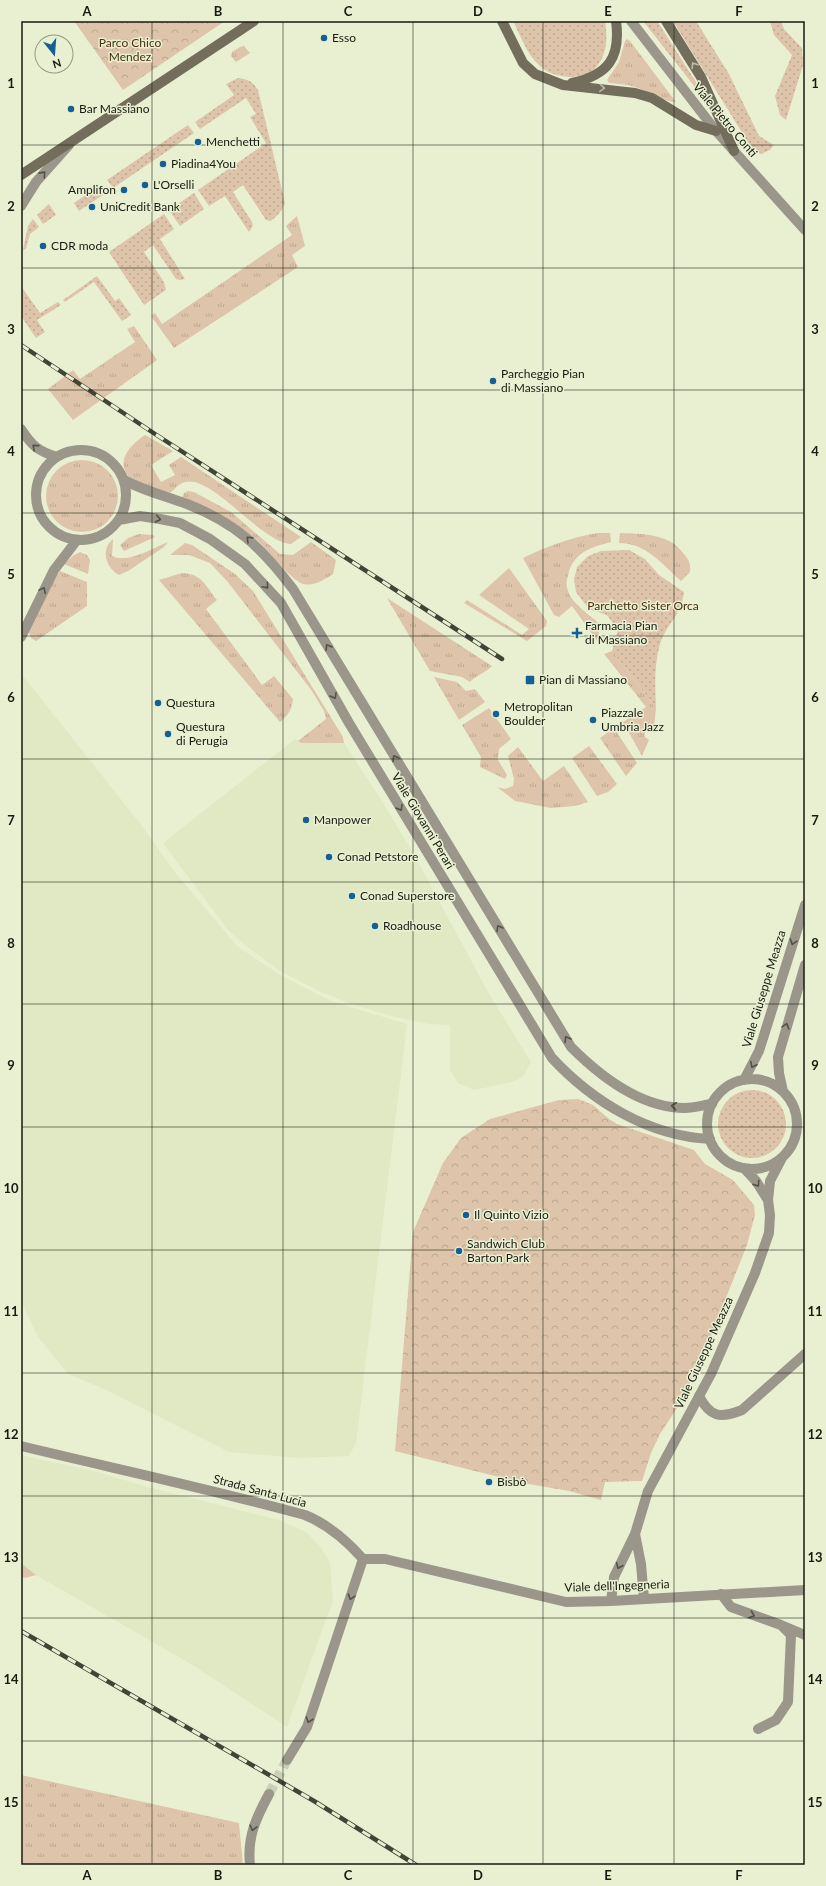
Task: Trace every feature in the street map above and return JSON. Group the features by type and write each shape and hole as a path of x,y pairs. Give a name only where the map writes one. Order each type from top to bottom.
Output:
{"main road":[{"path":"21,175 254,21"},
{"path":"502,21 523,62 535,74 563,85 635,93 652,98 696,124 716,131"},
{"path":"563,85 589,79 602,72 616,51 616,21"},
{"path":"666,21 701,77 734,151"}],"street":[{"name":"Viale Pietro Conti","path":"631,21 716,131 805,230"},
{"path":"21,206 36,182 75,139"},
{"path":"21,429 30,442 41,452 57,458"},
{"path":"74,451 91,451 104,456 114,464 124,480 127,493 125,507 119,520 112,529 102,536 90,540 77,540 59,535 45,523 37,506 37,488 44,470 57,458 74,451"},
{"name":"Viale Giovanni Perari","path":"124,480 136,487 186,504 214,516 241,532 275,564 298,598 571,1047 590,1065 624,1090 666,1105 685,1108 712,1104"},
{"name":"Viale Giovanni Perari","path":"119,520 140,516 180,523 210,539 245,564 280,603 353,730 552,1058 584,1089 627,1116 692,1138 710,1139"},
{"path":"21,637 54,570 77,540"},
{"name":"Viale Giuseppe Meazza","path":"744,1080 759,1051 805,905"},
{"path":"783,1092 779,1073 778,1057 805,965"},
{"path":"744,1080 758,1080 772,1084 783,1092 792,1103 797,1118 797,1132 792,1146 782,1158 771,1165 758,1169 744,1168 733,1165 723,1158 715,1150 707,1127 708,1115 712,1104 720,1093 731,1085 744,1080"},
{"name":"Viale Giuseppe Meazza","path":"611,1601 614,1578 635,1534 648,1491 711,1374 760,1259 769,1233 770,1215 768,1200 770,1181 782,1158"},
{"name":"Viale Giuseppe Meazza","path":"744,1168 756,1181 768,1200"},
{"path":"699,1396 705,1408 717,1415 730,1415 742,1410 805,1354"},
{"name":"Strada Santa Lucia","path":"21,1446 173,1483 232,1495 305,1515 314,1519 352,1546 363,1560"},
{"name":"Viale Giuseppe Meazza","path":"635,1534 641,1564 644,1599"},
{"name":"Viale dell'Ingegneria","path":"363,1560 385,1559 566,1602 611,1601 805,1590"},
{"path":"287,1760 307,1727 363,1560"},
{"path":"721,1594 731,1607 781,1625 805,1636"},
{"path":"758,1729 776,1720 788,1702 790,1636 781,1625"},
{"path":"250,1865 248,1849 255,1820 269,1794"}],"shaded area":[{"path":"24,677 142,826 173,870 238,947 282,976 331,1001 407,1024 356,1443 349,1456 300,1458 229,1452 104,1389 68,1374 38,1337 21,1301 21,679"},
{"path":"295,739 301,743 344,743 382,801 416,858 488,992 531,1062 523,1077 512,1082 474,1090 458,1083 450,1070 450,1025 429,1024 391,1016 351,1004 319,991 280,971 246,946 227,929 163,843"},
{"path":"21,1455 98,1472 144,1486 279,1520 306,1532 320,1546 330,1562 333,1601 287,1727 191,1664 36,1575 21,1563"}],"green space":[{"name":"Parco Chico Mendez","path":"74,21 225,21 123,90"},
{"path":"513,21 605,21 606,42 601,60 596,68 589,73 580,76 564,77 549,72 540,66 531,56"},
{"path":"643,21 657,21 703,93 706,101"},
{"path":"673,21 696,21 729,74 759,136 774,145 770,150 761,154 754,152"},
{"path":"770,21 781,21 784,29 802,48 803,65 786,120 780,115 775,96 792,55 774,35"},
{"path":"627,39 676,102 672,102 632,86 609,83 607,80 619,62 625,41"},
{"path":"244,46 250,53 236,62 231,56 232,52"},
{"path":"238,78 250,81 258,90 285,203 281,211 271,221 266,220 243,185 233,192 252,222 253,226 249,232 225,196 209,206 198,190 266,143 250,117 256,114 246,98 200,129 195,122 234,95 226,84"},
{"path":"188,125 194,133 113,188 107,180"},
{"path":"100,185 106,193 79,211 74,203"},
{"path":"194,193 204,209 180,226 169,210"},
{"path":"49,204 56,215 43,224 37,215"},
{"path":"164,214 174,229 160,239 185,279 176,279 153,245 144,252 164,282 166,290 144,305 109,252"},
{"path":"297,216 305,246 292,255 298,267 174,348 151,316 155,313 162,324 292,235 286,226"},
{"path":"33,219 39,227 30,234 26,249 23,250 28,226"},
{"path":"97,276 115,301 119,298 131,315 122,321 94,282 65,302 63,300"},
{"path":"21,286 40,313 58,302 61,305 37,320 45,332 36,338 21,316"},
{"path":"134,326 157,360 73,420 48,389 73,370 80,379 135,342 127,329"},
{"path":"145,435 173,451 151,465 161,482 175,475 169,465 181,457 301,537 291,544 279,540 251,522 209,488 196,483 185,482 170,493 140,486 129,477 125,471 124,458 132,446"},
{"path":"82,460 102,466 112,476 118,496 112,516 102,526 82,532 62,526 52,516 46,496 52,476 62,466"},
{"path":"188,491 194,492 231,512 280,554 293,555 311,542 336,560 333,574 317,583 308,585 299,582 279,564 260,543 242,529 182,498 184,493"},
{"path":"597,533 610,533 611,542 596,546 578,556 570,568 566,584 573,600 600,624 598,642 572,606 559,617 554,615 523,558 559,543 577,537"},
{"path":"620,533 646,534 663,538 677,546 685,555 690,564 690,572 681,581 653,556 645,551 629,544 619,543"},
{"path":"139,534 153,535 155,537 124,551 120,545 128,538"},
{"path":"113,539 112,556 118,558 133,557 168,542 164,547 128,571 119,575 114,572 106,558 107,548"},
{"path":"185,543 192,545 235,574 253,591 343,737 344,743 301,743 298,741 326,719 324,711 312,691 227,581 210,563 189,555 170,555"},
{"name":"Parchetto Sister Orca","path":"629,550 645,559 659,575 684,592 680,608 663,637 658,652 655,676 656,708 612,651 618,630 607,615 589,609 576,592 574,579 577,567 588,556 601,551"},
{"path":"80,552 87,555 90,560 88,574 64,564"},
{"path":"509,568 547,621 546,626 527,641 464,603 467,600 522,635 529,629 479,595"},
{"path":"60,571 87,582 87,606 36,641 31,638 29,632 49,586"},
{"path":"182,573 199,578 217,600 206,609 262,685 274,676 293,699 289,712 280,722 159,580"},
{"path":"387,598 492,666 470,682 462,677 430,671"},
{"path":"612,651 656,708 654,728 648,727 644,736 649,740 642,756 623,722 646,707 604,654"},
{"path":"434,677 457,682 466,691 475,689 485,702 459,720"},
{"path":"489,708 511,739 499,749 498,760 507,775 505,779 480,767 481,757 462,725"},
{"path":"614,728 637,763 626,776 600,738"},
{"path":"589,746 617,784 608,792 597,796 572,758"},
{"path":"518,747 543,781 564,766 588,802 575,806 551,808 515,801 497,787 505,789 513,786 514,779 508,756"},
{"path":"745,1090 759,1090 771,1095 781,1105 786,1117 786,1131 781,1143 771,1153 759,1158 745,1158 733,1153 723,1143 718,1131 718,1117 723,1105 733,1095"},
{"path":"578,1099 593,1105 617,1124 694,1150 705,1164 733,1180 754,1205 755,1215 747,1245 707,1346 681,1402 660,1434 651,1453 642,1481 605,1482 601,1500 569,1491 523,1483 395,1451 413,1232 443,1163 461,1138 490,1119 559,1100"},
{"path":"21,1563 36,1575 25,1578 21,1576"},
{"path":"21,1775 239,1823 243,1865 21,1865"}],"tunnel":[{"path":"269,1794 287,1760"}],"railway":[{"path":"21,345 155,434 502,659"},
{"path":"21,1631 314,1801 416,1865"}],"place":[{"name":"Esso","path":"324,38"},
{"name":"Bar Massiano","path":"71,109"},
{"name":"Menchetti","path":"198,142"},
{"name":"Piadina4You","path":"163,164"},
{"name":"L'Orselli","path":"145,185"},
{"name":"Amplifon","path":"124,190"},
{"name":"UniCredit Bank","path":"92,207"},
{"name":"CDR moda","path":"43,246"},
{"name":"Parcheggio Pian di Massiano","path":"493,381"},
{"name":"Farmacia Pian di Massiano","path":"577,633"},
{"name":"Pian di Massiano","path":"530,680"},
{"name":"Questura","path":"158,703"},
{"name":"Metropolitan Boulder","path":"496,714"},
{"name":"Piazzale Umbria Jazz","path":"593,720"},
{"name":"Questura di Perugia","path":"168,734"},
{"name":"Manpower","path":"306,820"},
{"name":"Conad Petstore","path":"329,857"},
{"name":"Conad Superstore","path":"352,896"},
{"name":"Roadhouse","path":"375,926"},
{"name":"Il Quinto Vizio","path":"466,1215"},
{"name":"Sandwich Club Barton Park","path":"459,1251"},
{"name":"Bisbò","path":"489,1482"}]}
